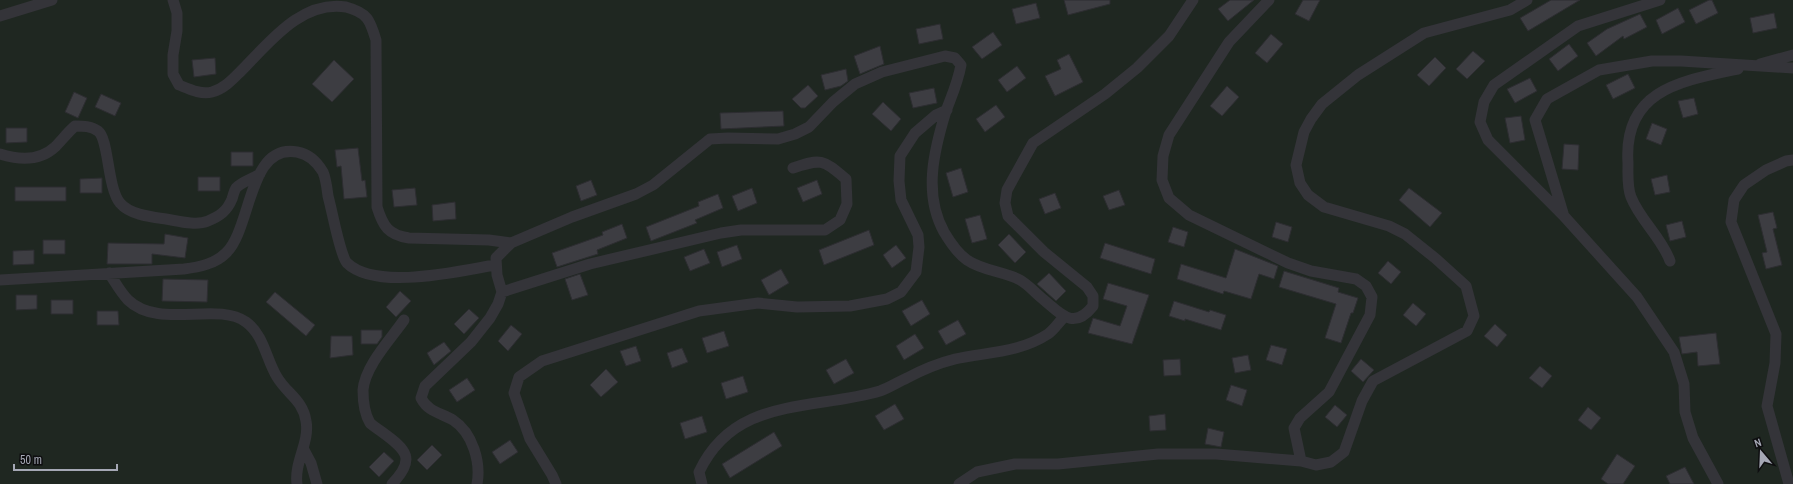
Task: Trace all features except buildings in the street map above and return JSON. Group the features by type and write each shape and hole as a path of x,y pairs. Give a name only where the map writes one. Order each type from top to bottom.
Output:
{"street":[{"path":"0,16 52,0"},
{"path":"173,0 177,13 177,31 173,55 173,74 179,85 198,92 212,92 227,85 291,21 309,10 325,5 341,6 359,11 370,20 376,40 377,206 381,220 389,230 397,236 409,238 489,240 511,243"},
{"path":"476,484 478,465 470,440 460,425 452,420 436,414 424,404 421,398 422,392 430,380 471,342 490,318 498,304 502,292 496,265 496,258 511,243 572,217 636,194 653,185 710,140 728,138 778,139 795,134 809,127 833,102 855,84 902,66 945,56 955,58 961,65 958,81 947,110 936,147 931,173 934,200 939,223 951,244 965,259 978,267 1020,280 1064,317 1076,318 1085,316 1093,306 1093,296 1087,287 1044,252 1008,216 1005,203 1007,190 1033,143 1105,94 1137,68 1169,36 1193,0"},
{"path":"1269,0 1229,42 1169,135 1163,156 1162,180 1169,198 1189,215 1288,263 1311,271 1356,279 1366,286 1372,297 1370,315 1329,392 1300,418 1294,428 1301,460"},
{"path":"959,484 977,472 1015,464 1058,464 1158,454 1216,454 1301,460 1316,465 1331,462 1344,452 1362,401 1373,381 1467,331 1474,316 1466,286 1405,234 1389,226 1324,207 1308,195 1300,183 1296,165 1304,132 1322,104 1358,75 1424,33 1510,10 1527,0"},
{"path":"1660,0 1578,26 1494,85 1484,102 1480,122 1488,140 1563,215 1637,297 1674,352 1684,384 1685,412 1694,438 1718,484"},
{"path":"1670,261 1630,195 1627,145 1631,128 1641,110 1660,91 1687,80 1750,67 1793,54"},
{"path":"1563,215 1535,120 1547,99 1598,70 1652,61 1681,61 1750,67 1793,68"},
{"path":"556,484 530,439 514,393 519,377 542,361 699,311 758,303 797,307 850,306 887,299 901,292 916,272 919,247 918,235 901,200 899,181 900,156 915,133 936,115 947,110"},
{"path":"0,154 25,159 39,157 54,148 75,126 85,126 99,132 103,139 114,194 121,204 133,212 146,216 193,223 206,222 218,217 228,209 237,187 260,174"},
{"path":"0,280 199,268 218,259 227,252 237,234 260,174 272,156 287,150 302,153 312,158 323,173 342,252 347,263 361,271 375,276 406,278 496,265"},
{"path":"1789,484 1767,406 1775,364 1776,334 1731,222 1734,200 1744,184 1766,170 1786,161 1793,160"},
{"path":"502,292 590,264 722,233 741,230 825,230 840,220 847,204 846,179 827,164 814,161 793,168"},
{"path":"109,273 128,301 154,313 166,315 232,316 245,321 258,335 277,377 303,407 307,423 303,448 297,466 297,484"},
{"path":"702,484 698,472 706,456 722,436 741,423 774,411 800,405 847,399 882,390 917,373 954,360 1024,347 1049,334 1064,317"},
{"path":"392,484 405,469 406,461 403,451 398,444 371,424 364,411 363,389 370,366 404,320"},
{"path":"303,448 311,463 317,484"}],"shaded area":[{"path":"0,0 1793,0 1793,484 0,484"}]}
